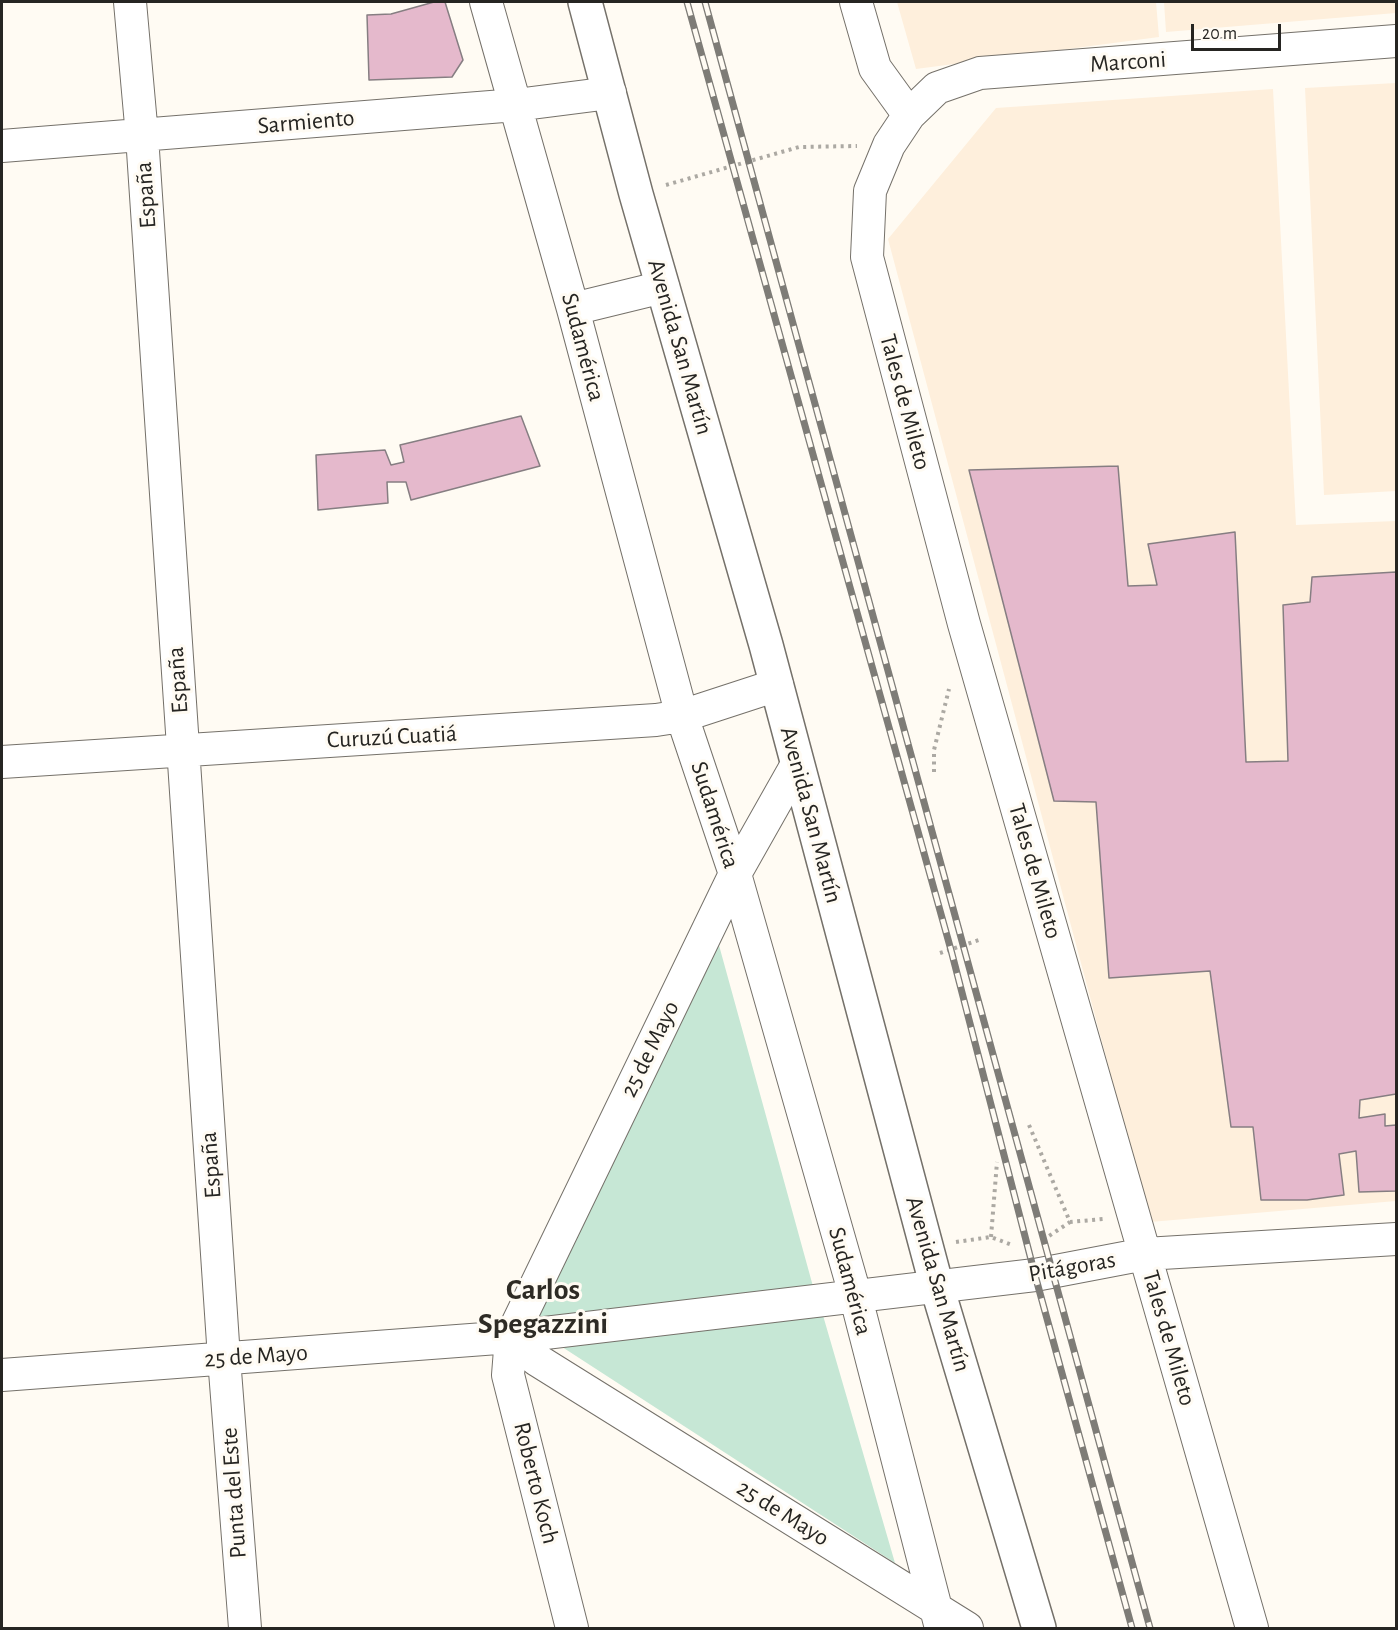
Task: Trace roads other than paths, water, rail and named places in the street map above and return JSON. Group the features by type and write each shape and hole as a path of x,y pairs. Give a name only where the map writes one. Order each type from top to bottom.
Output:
{"main road":[{"name":"Avenida San Martín","path":"585,2 636,194 777,685 796,766 937,1287 1039,1629"}],"street":[{"name":"España","path":"130,2 142,135 224,1358"},
{"name":"Sudamérica","path":"486,2 573,309 682,716 735,874 856,1299 939,1619"},
{"path":"856,2 875,68 909,115"},
{"name":"Marconi","path":"909,115 937,88 980,73 1396,42"},
{"name":"Sarmiento","path":"2,146 516,105 610,93"},
{"name":"Tales de Mileto","path":"909,115 889,145 870,191 867,257 967,635 1252,1629"},
{"path":"573,309 663,287"},
{"name":"Curuzú Cuatiá","path":"2,762 656,720 682,716 777,685"},
{"name":"25 de Mayo","path":"511,1337 735,874 796,766"},
{"name":"Pitágoras","path":"511,1337 856,1299 1035,1275 1145,1254 1396,1239"},
{"name":"25 de Mayo","path":"2,1375 511,1337 537,1360 939,1619 967,1629"},
{"name":"Roberto Koch","path":"511,1337 508,1375 572,1629"},
{"name":"Punta del Este","path":"224,1358 245,1629"}],"railway":[{"path":"687,2 951,950 1035,1275 1132,1628"},
{"path":"705,2 1150,1628"}],"district":[{"name":"Carlos Spegazzini","path":"543,1307"}]}
